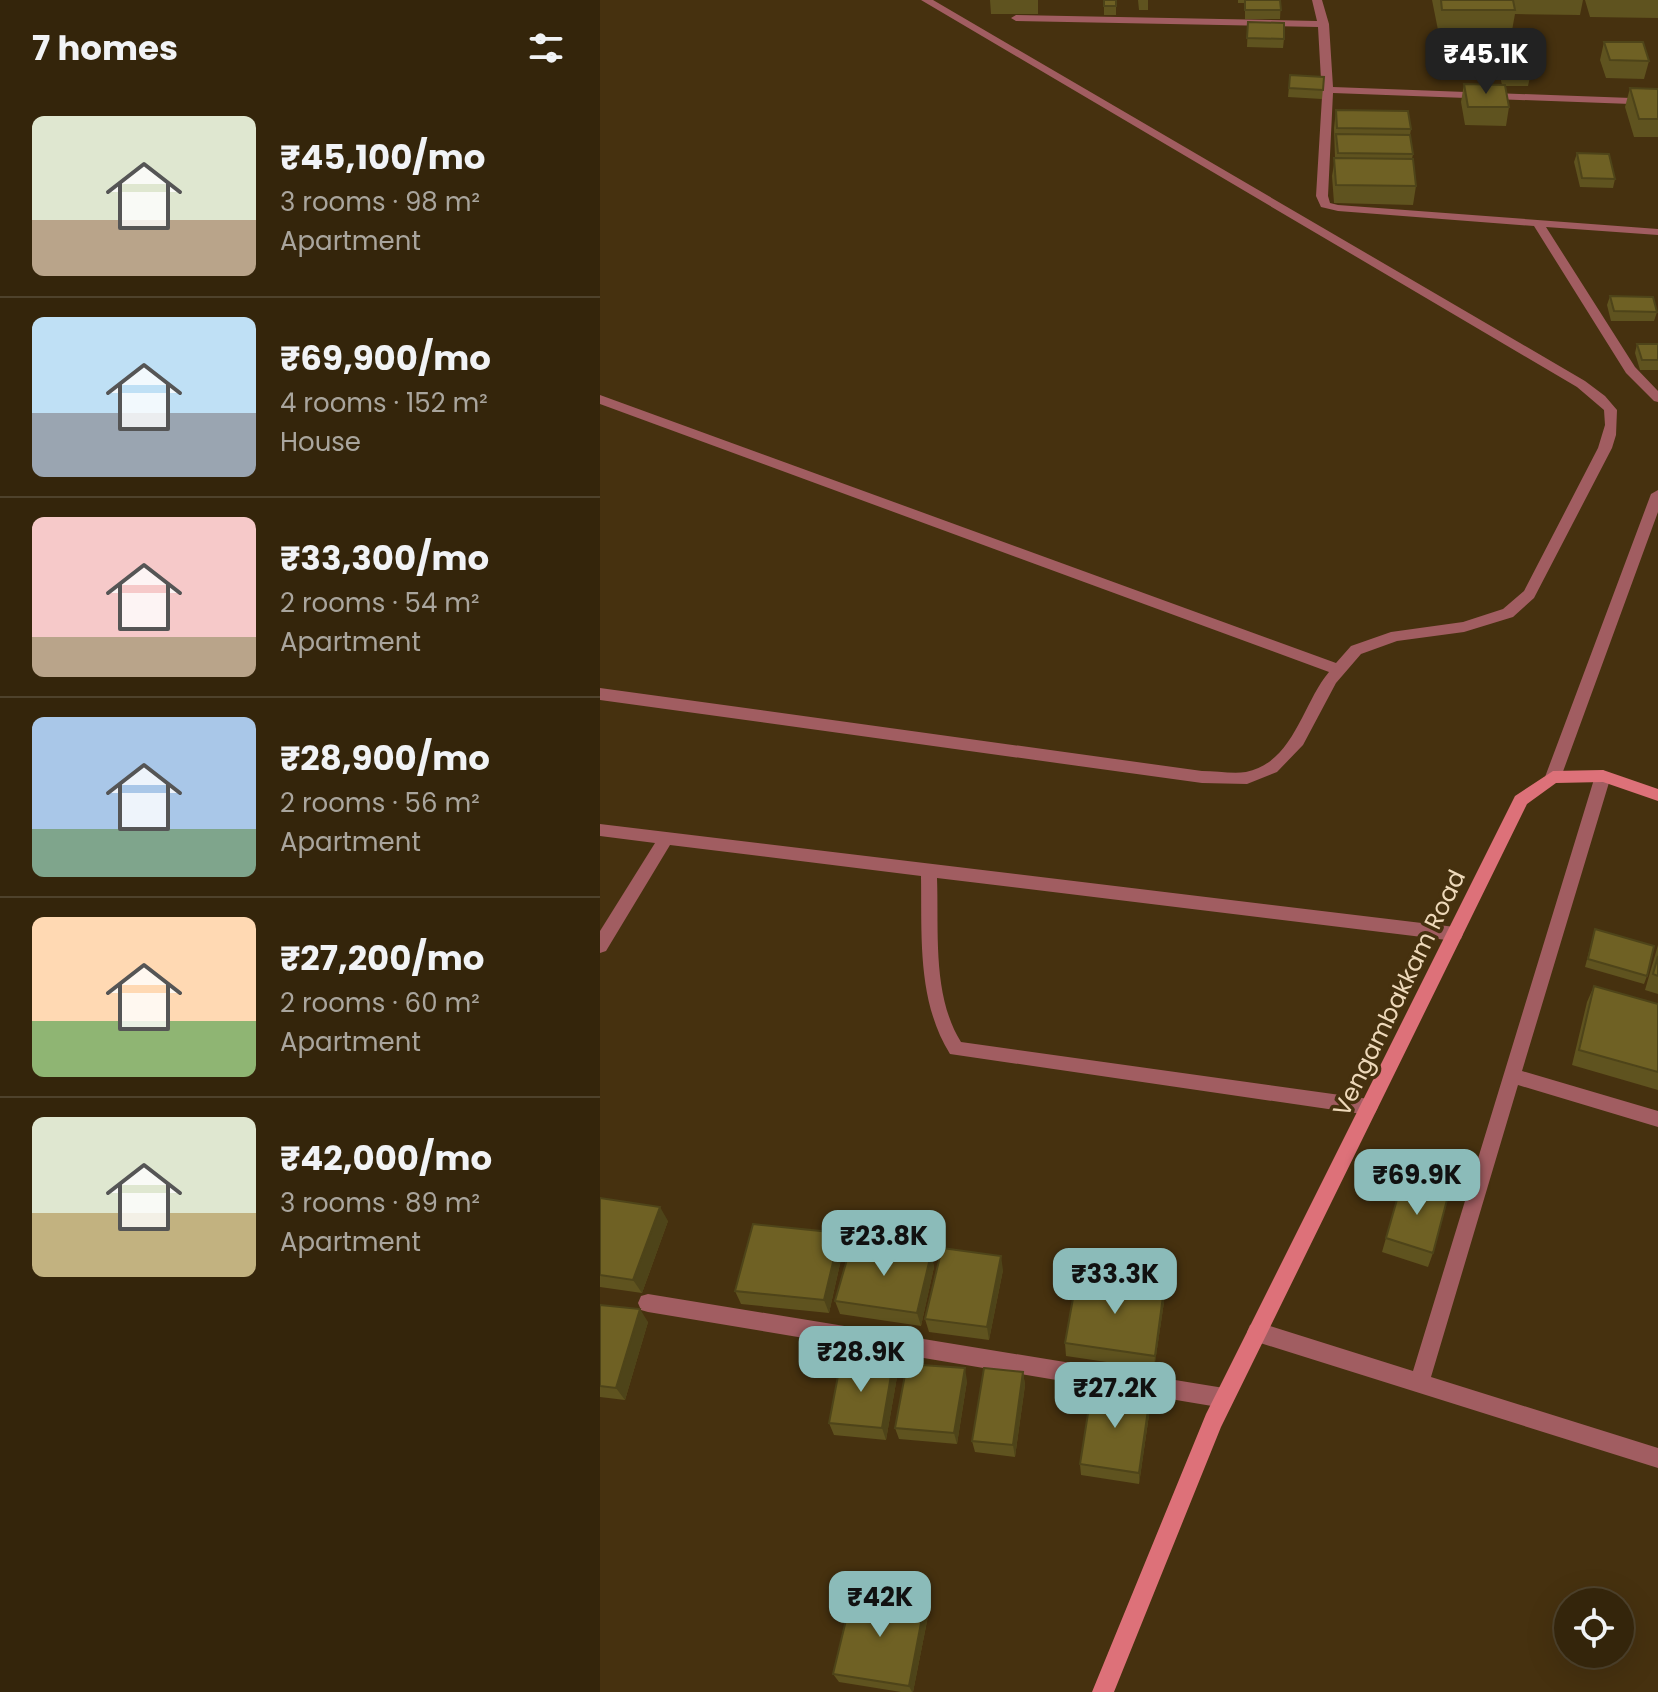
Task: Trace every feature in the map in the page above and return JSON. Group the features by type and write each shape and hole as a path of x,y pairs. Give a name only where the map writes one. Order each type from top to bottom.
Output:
{"street":[{"path":"600,694 1202,777 1247,778 1272,768 1298,741 1330,680 1356,650 1396,636 1464,627 1508,613 1529,594 1605,448 1614,423 1609,404 1581,384 926,0"},
{"path":"1317,0 1328,43 1329,90 1325,107 1322,196 1325,205 1658,232"},
{"path":"1016,18 1324,24"},
{"path":"1329,90 1658,102"},
{"path":"1538,223 1630,370 1658,398"},
{"path":"600,399 1339,670"},
{"path":"1658,494 1553,777 1603,776 1658,795"},
{"path":"1419,1383 1603,776"},
{"name":"Vengambakkam Road","path":"1103,1692 1224,1398 1521,800 1553,777"},
{"path":"600,830 1455,934"},
{"path":"600,946 666,838"},
{"path":"929,869 938,1015 948,1040 956,1049 1369,1107"},
{"path":"1513,1076 1658,1119"},
{"path":"648,1303 1224,1398"},
{"path":"1257,1332 1658,1458"}],"building":[{"path":"1104,0 1116,0 1116,6 1104,6"},
{"path":"1245,0 1280,0 1281,10 1245,10"},
{"path":"1441,0 1513,0 1515,10 1442,10"},
{"path":"1248,22 1284,23 1284,39 1247,38"},
{"path":"1450,33 1478,33 1479,40 1451,39"},
{"path":"1604,42 1643,42 1649,61 1610,60"},
{"path":"1499,54 1525,54 1530,77 1504,77"},
{"path":"1290,75 1324,77 1323,90 1289,88"},
{"path":"1464,84 1505,85 1509,107 1468,107"},
{"path":"1630,88 1658,89 1658,119 1639,119"},
{"path":"1336,110 1408,111 1411,129 1337,128"},
{"path":"1336,134 1410,135 1413,154 1338,153"},
{"path":"1577,153 1609,154 1615,179 1582,178"},
{"path":"1334,158 1413,159 1416,186 1336,185"},
{"path":"1610,296 1653,297 1657,312 1614,311"},
{"path":"1637,344 1658,344 1658,360 1642,360"},
{"path":"1595,929 1654,946 1647,976 1588,959"},
{"path":"1658,956 1658,976 1653,974"},
{"path":"1594,986 1658,1004 1658,1072 1579,1050"},
{"path":"1402,1182 1448,1196 1433,1253 1386,1238"},
{"path":"600,1198 660,1207 633,1280 600,1275"},
{"path":"753,1224 840,1233 824,1300 735,1291"},
{"path":"852,1242 931,1254 917,1313 835,1301"},
{"path":"942,1248 1001,1256 987,1327 925,1319"},
{"path":"1077,1276 1164,1289 1155,1356 1065,1343"},
{"path":"600,1305 640,1309 616,1388 600,1386"},
{"path":"841,1360 893,1364 882,1428 829,1423"},
{"path":"907,1364 965,1368 954,1433 895,1428"},
{"path":"984,1368 1023,1372 1013,1445 972,1441"},
{"path":"1092,1388 1150,1396 1139,1473 1080,1464"},
{"path":"853,1591 925,1602 909,1686 833,1674"}]}
